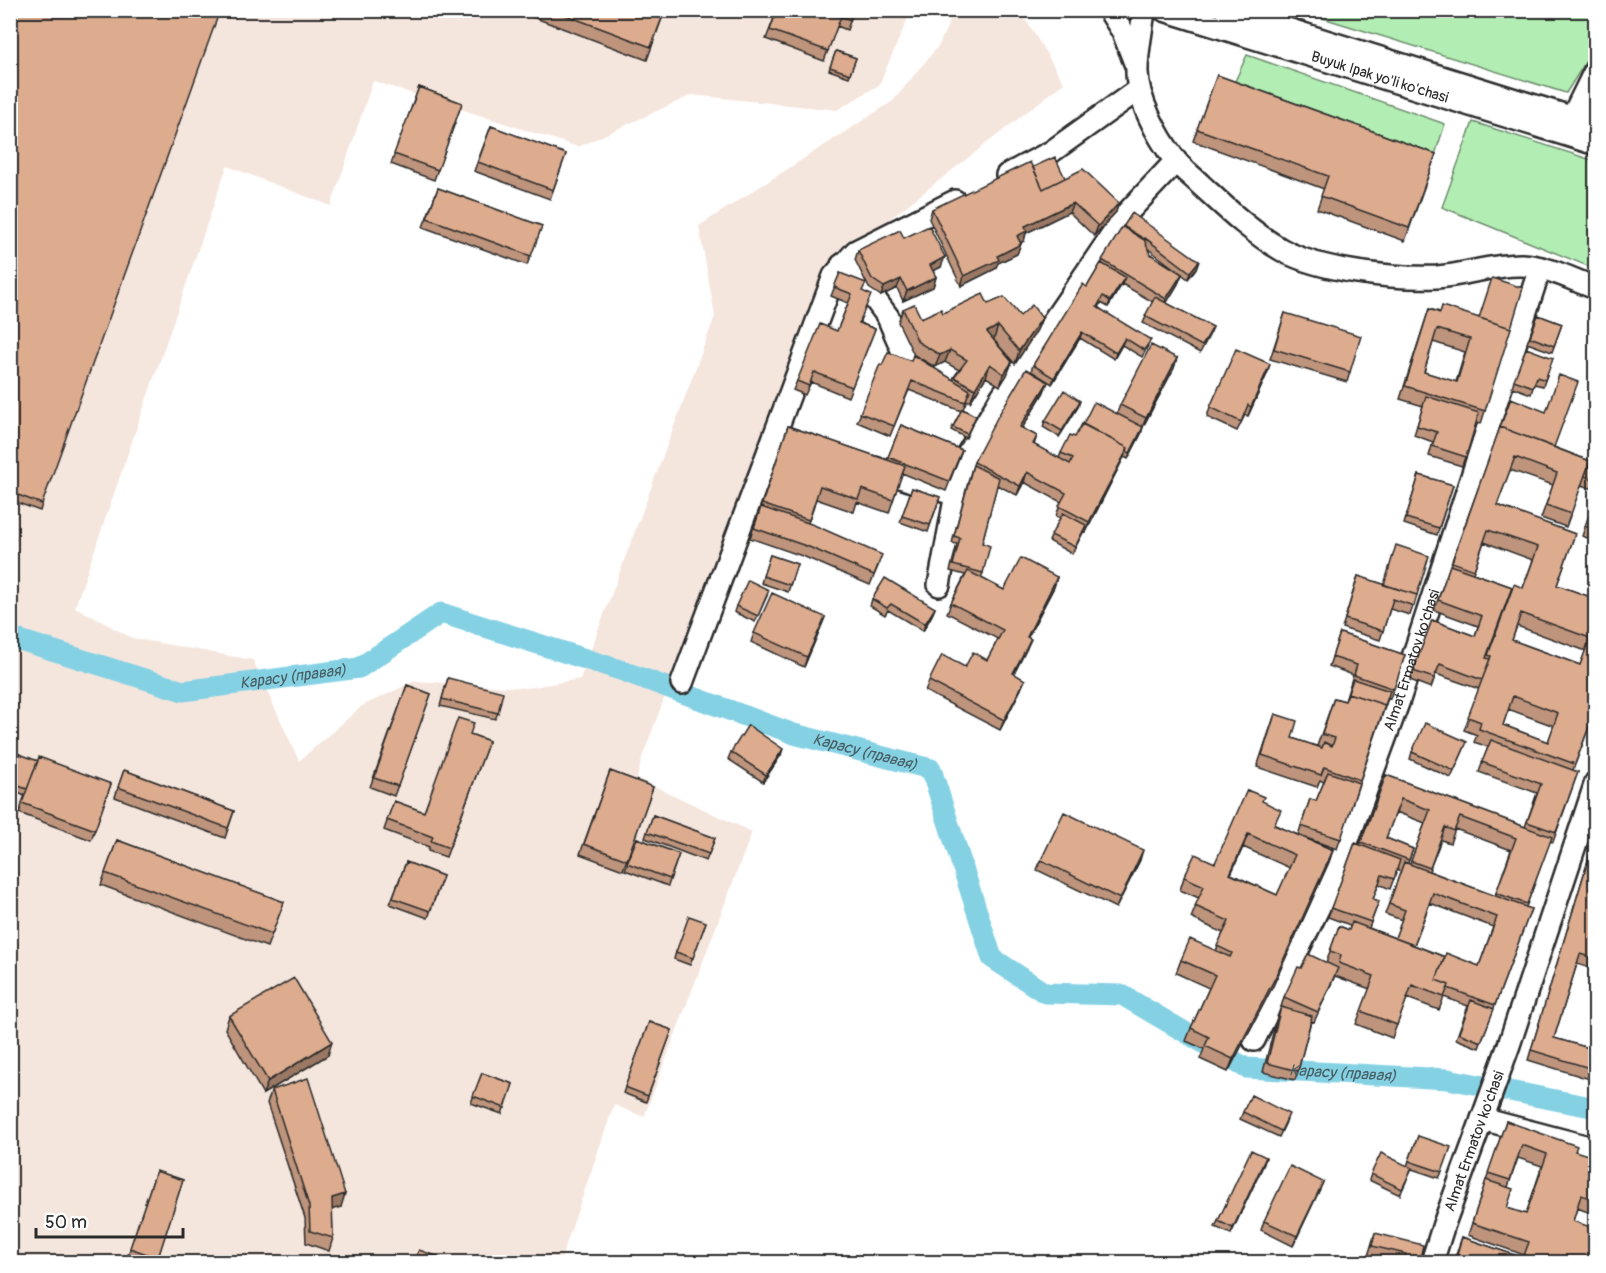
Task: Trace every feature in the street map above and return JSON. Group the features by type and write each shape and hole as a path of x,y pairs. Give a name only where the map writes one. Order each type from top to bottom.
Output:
{"street":[{"path":"1109,10 1123,32 1155,129 1176,161 1257,234 1283,251 1311,262 1339,269 1413,276 1438,277 1509,265 1524,265 1540,268 1596,288"},
{"path":"990,183 1051,152 1138,79 1144,10"},
{"name":"Buyuk Ipak yo'li ko'chasi","path":"1164,10 1568,126 1596,125"},
{"name":"Buyuk Ipak yo'li ko'chasi","path":"1226,10 1568,126 1596,144"},
{"path":"1568,126 1596,69"},
{"path":"939,585 964,460 1002,396 1128,212 1176,161"},
{"path":"682,682 834,276 856,251 969,194"},
{"path":"842,265 871,294 888,317 904,354"},
{"name":"Almat Ermatov ko'chasi","path":"1254,1040 1340,861 1401,692 1540,268"},
{"path":"775,434 796,441"},
{"path":"860,463 956,494"},
{"name":"Almat Ermatov ko'chasi","path":"1432,1263 1509,1045 1596,782"},
{"path":"1484,1115 1596,1149"}],"shaded area":[{"path":"10,11 911,11 879,85 837,110 692,95 578,147 373,81 331,206 227,166 75,607 132,638 253,660 299,761 362,706 415,681 527,688 580,679 715,316 699,226 893,101 939,45 954,11 1002,11 1026,20 1064,83 824,270 642,758 637,778 752,832 644,1117 614,1105 560,1262 11,1262"}],"green space":[{"path":"1300,11 1595,11 1595,47 1566,93"},
{"path":"1247,55 1445,124 1431,167 1231,90"},
{"path":"1473,122 1595,161 1595,269 1442,207"}],"building":[{"path":"10,10 220,10 42,504 10,492"},
{"path":"552,10 665,10 651,47"},
{"path":"777,10 854,10 850,20 841,16 828,51 770,30"},
{"path":"836,51 856,58 850,74 830,67"},
{"path":"1217,75 1436,154 1409,228 1321,196 1328,176 1197,129"},
{"path":"419,87 462,103 438,170 394,154"},
{"path":"491,126 566,154 553,190 478,162"},
{"path":"1055,157 1065,178 1043,189 1033,167"},
{"path":"1030,162 1043,189 1083,169 1119,203 1098,226 1073,203 1025,226 1027,231 1017,236 1021,244 997,256 999,260 964,276 932,209"},
{"path":"438,188 542,226 531,256 427,218"},
{"path":"1132,213 1199,261 1190,272 1145,238 1144,240 1123,227"},
{"path":"929,226 945,257 930,265 936,277 907,291 901,279 884,287 872,279 858,250 900,230 904,238"},
{"path":"1123,226 1144,239 1150,254 1182,274 1166,299 1102,260"},
{"path":"1101,263 1125,277 1110,301 1103,296 1097,307 1151,340 1144,350 1125,338 1116,353 1082,332 1054,378 1033,365 1083,284 1087,287"},
{"path":"840,273 866,283 862,291 871,295 859,323 875,329 852,387 814,372 809,386 797,381 820,324 837,331 852,294 834,287"},
{"path":"1492,278 1523,288 1511,328 1479,318"},
{"path":"983,294 988,304 1004,297 1020,316 1032,305 1042,318 1019,351 998,326 987,332 1012,362 1004,374 990,364 975,389 954,377 967,360 950,350 940,355 918,342 903,309 914,304 921,318 941,309 943,313"},
{"path":"1155,297 1213,327 1202,346 1145,316"},
{"path":"1442,306 1511,328 1485,411 1405,386 1429,309 1440,313","holes":["1437,329 1470,339 1457,382 1424,372"]},
{"path":"1285,313 1361,336 1350,372 1274,349"},
{"path":"1538,315 1562,324 1554,346 1530,337"},
{"path":"1151,345 1177,358 1146,418 1120,405"},
{"path":"1526,348 1553,358 1545,380 1537,377 1533,387 1514,380"},
{"path":"1236,349 1270,364 1251,407 1248,405 1241,422 1210,407"},
{"path":"888,352 911,361 913,355 970,390 965,402 912,381 894,426 860,413 880,364 882,365"},
{"path":"1026,369 1048,382 1020,427 1037,436 1033,444 1070,464 1073,458 1061,453 1070,435 1075,437 1082,424 1128,448 1089,522 1059,506 1066,493 1027,472 1020,486 974,462"},
{"path":"1559,375 1578,382 1554,447 1500,427 1511,398 1546,412"},
{"path":"1064,390 1080,401 1062,431 1045,421"},
{"path":"1426,396 1479,413 1466,457 1432,446 1437,432 1417,426"},
{"path":"1094,402 1143,427 1130,453 1127,451 1128,448 1083,424"},
{"path":"962,409 976,416 967,434 953,427"},
{"path":"901,425 962,450 949,481 888,457"},
{"path":"788,426 905,466 893,500 862,489 858,499 820,486 809,520 762,504"},
{"path":"1500,427 1590,461 1571,514 1546,505 1557,473 1515,457 1497,505 1575,534 1557,585 1596,599 1596,708 1575,764 1479,729 1481,722 1468,717 1514,584 1523,588 1538,547 1488,530 1474,570 1452,562","holes":["1521,613 1590,638 1580,665 1512,640","1513,696 1558,713 1548,742 1503,725"]},
{"path":"1596,447 1596,480 1585,476"},
{"path":"973,465 999,478 982,543 990,546 983,573 953,565 960,538 954,536"},
{"path":"1419,475 1453,485 1439,528 1406,518"},
{"path":"912,488 940,497 930,525 902,516"},
{"path":"761,507 814,525 882,555 874,575 809,547 754,528"},
{"path":"1591,510 1596,512 1596,530 1585,526"},
{"path":"1063,513 1086,525 1075,547 1051,535"},
{"path":"10,537 15,539 10,552"},
{"path":"1396,545 1429,556 1417,595 1384,585"},
{"path":"770,555 797,564 790,585 763,576"},
{"path":"1021,558 1057,577 1027,637 1031,639 1013,673 1025,680 1004,720 929,681 942,655 965,667 973,652 987,660 1003,630 951,603 968,571 1004,590"},
{"path":"1450,565 1512,587 1486,658 1490,659 1482,680 1440,664 1434,678 1413,671 1432,620 1475,636 1482,616 1438,600"},
{"path":"1358,576 1417,595 1414,606 1393,599 1383,631 1345,619"},
{"path":"885,578 935,608 925,624 891,604 887,608 872,599"},
{"path":"748,580 769,590 758,616 736,606"},
{"path":"772,593 825,617 807,657 754,633"},
{"path":"1340,633 1405,655 1394,689 1354,675 1357,665 1332,657"},
{"path":"448,678 503,692 498,713 442,699"},
{"path":"1353,679 1390,691 1385,705 1348,693"},
{"path":"407,685 431,694 398,786 374,778"},
{"path":"1348,693 1385,705 1360,780 1324,767 1321,775 1262,755 1275,714 1297,721 1292,738 1322,748 1324,742 1332,746 1335,738 1322,734 1334,698 1345,701"},
{"path":"458,718 474,723 470,734 489,741 449,848 431,841 433,837 387,820 394,801 424,812"},
{"path":"1425,723 1467,742 1454,771 1412,752"},
{"path":"748,725 783,749 766,775 731,752"},
{"path":"1491,740 1578,772 1556,832 1527,822 1541,784 1482,762"},
{"path":"17,753 38,761 27,789 10,783 10,772"},
{"path":"39,757 111,784 95,830 22,803"},
{"path":"124,770 234,811 228,828 118,787"},
{"path":"610,771 653,787 627,860 584,844"},
{"path":"1328,772 1359,783 1341,839 1301,826 1310,799 1316,801"},
{"path":"1386,775 1552,837 1527,904 1496,893 1516,838 1460,817 1454,831 1445,827 1430,868 1411,861 1430,810 1401,799 1386,838 1413,849 1409,860 1361,842"},
{"path":"1247,790 1264,797 1262,801 1281,810 1274,825 1333,850 1277,974 1233,1059 1205,1046 1209,1037 1191,1028 1215,975 1181,960 1190,939 1230,957 1232,953 1217,946 1229,921 1195,906 1204,886 1184,877 1195,854 1215,863","holes":["1248,834 1295,855 1277,895 1230,874"]},
{"path":"1064,812 1143,850 1120,899 1041,860"},
{"path":"653,815 715,838 709,854 647,832"},
{"path":"637,838 679,854 670,879 627,863"},
{"path":"117,840 284,902 272,934 105,873"},
{"path":"1355,843 1400,860 1394,879 1382,875 1373,899 1379,901 1371,922 1331,908"},
{"path":"1593,844 1596,845 1596,959 1580,954 1554,1038 1596,1050 1596,1070 1531,1050"},
{"path":"406,862 443,876 430,911 393,898"},
{"path":"1404,862 1531,909 1495,1005 1448,988 1449,985 1436,980 1446,953 1479,966 1497,917 1433,893 1414,945 1395,938 1405,910 1389,904"},
{"path":"689,916 706,922 693,958 676,952"},
{"path":"1352,922 1445,957 1436,980 1449,985 1444,997 1412,985 1397,1025 1361,1011 1374,976 1339,963 1341,955 1330,951 1339,926 1349,930"},
{"path":"1308,954 1338,968 1318,1012 1284,997 1298,967 1301,968"},
{"path":"294,978 332,1042 268,1081 229,1016"},
{"path":"1471,1000 1494,1009 1481,1042 1459,1033"},
{"path":"1281,1007 1312,1016 1298,1071 1267,1063"},
{"path":"649,1022 672,1030 648,1096 625,1087"},
{"path":"482,1073 513,1084 505,1108 473,1096"},
{"path":"308,1078 345,1194 332,1198 333,1238 310,1231 309,1206 272,1090"},
{"path":"1251,1095 1289,1114 1281,1131 1243,1112"},
{"path":"1506,1121 1577,1146 1575,1151 1594,1157 1596,1200 1581,1195 1573,1221 1596,1229 1596,1263 1483,1263 1457,1254 1462,1237 1523,1258 1529,1242 1472,1223 1486,1180 1513,1189 1507,1208 1526,1214 1547,1154 1522,1145 1510,1180 1488,1173"},
{"path":"1418,1136 1451,1147 1442,1172 1409,1161"},
{"path":"1251,1150 1266,1157 1233,1228 1218,1221"},
{"path":"1381,1153 1412,1168 1402,1189 1371,1174"},
{"path":"1290,1166 1323,1182 1297,1236 1264,1221"},
{"path":"156,1171 183,1180 158,1258 130,1248"},
{"path":"1375,1233 1423,1245 1419,1263 1403,1263 1406,1254 1372,1246"},
{"path":"419,1250 453,1262 453,1263 414,1263"}],"waterway":[{"name":"Карасу (правая)","path":"10,637 183,691 359,668 441,613 620,670 794,734 931,769 992,958 1045,993 1122,995 1246,1068 1448,1079 1596,1108"}]}
